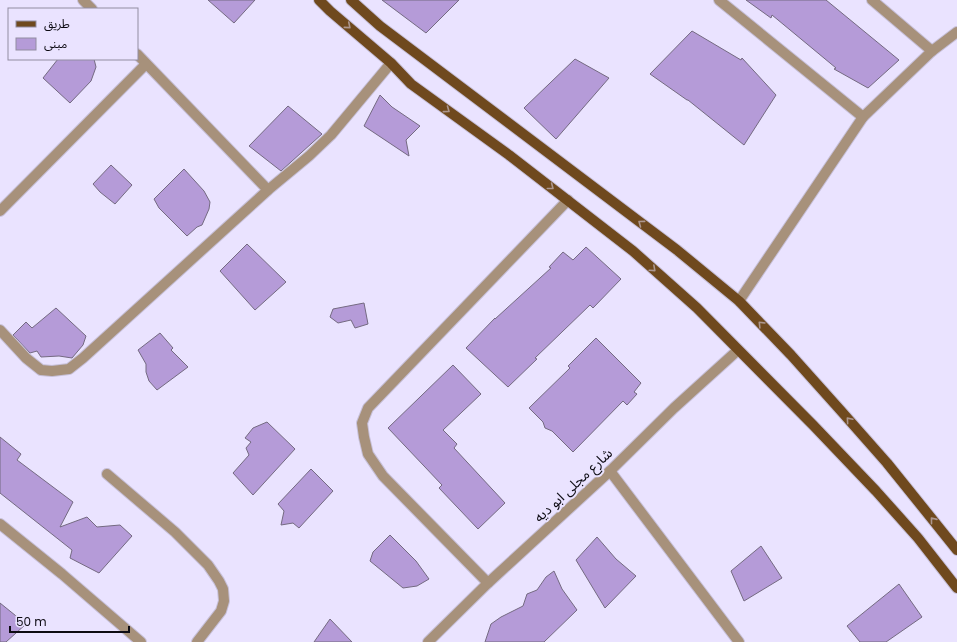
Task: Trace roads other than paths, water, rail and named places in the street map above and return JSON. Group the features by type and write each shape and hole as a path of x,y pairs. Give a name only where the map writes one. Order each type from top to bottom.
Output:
{"main road":[{"path":"319,0 391,63 411,84 568,200 639,256 697,308 814,425 876,491 918,538 956,585"},
{"path":"351,0 380,26 677,250 739,301 791,355 887,463 957,550"}],"street":[{"path":"83,0 91,8"},
{"path":"719,0 863,117"},
{"path":"872,0 932,51"},
{"path":"739,301 863,117 932,51 957,32"},
{"path":"138,55 268,190"},
{"path":"0,330 26,358 41,370 52,371 69,369 89,353 268,190 309,156 331,134 391,63"},
{"path":"0,211 146,64"},
{"path":"488,583 383,476 368,454 362,423 368,408 568,200"},
{"name":"شارع مجلى ابو ديه","path":"428,642 488,583 610,471 674,408 738,350"},
{"path":"610,471 739,642"},
{"path":"107,474 175,532 208,565 219,581 223,589 224,601 221,611 197,642"},
{"path":"0,524 62,574 141,642"}]}
